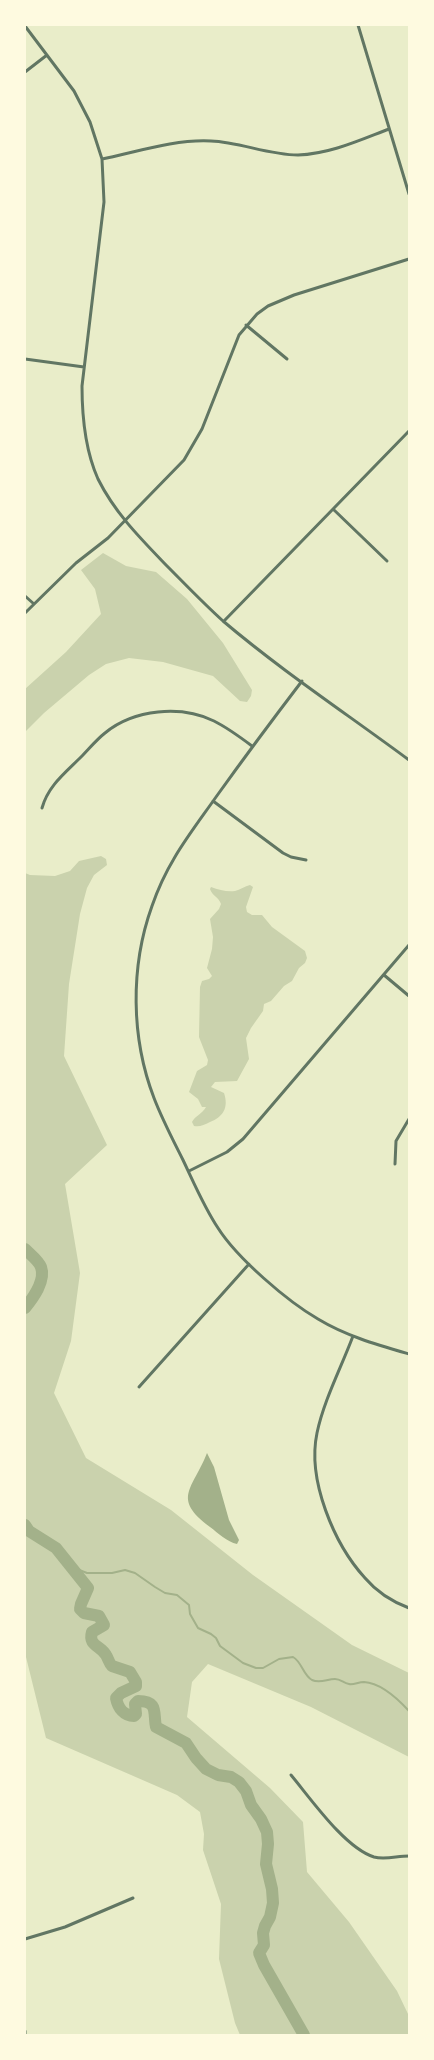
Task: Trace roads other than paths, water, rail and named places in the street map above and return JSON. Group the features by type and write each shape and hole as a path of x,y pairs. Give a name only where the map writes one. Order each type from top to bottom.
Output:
{"street":[{"path":"358,25 409,194"},
{"path":"25,26 74,90 90,122 102,159 104,202 84,367 82,408 87,445 98,478 112,504 125,521 224,621 409,760"},
{"path":"25,72 48,55"},
{"path":"102,159 178,144 204,141 297,155 328,150 389,129"},
{"path":"25,613 76,563 108,538 172,473 193,447 202,430 232,349 246,325 268,306 279,300 409,260"},
{"path":"246,325 287,359"},
{"path":"25,359 84,367"},
{"path":"224,621 409,430"},
{"path":"334,509 387,561"},
{"path":"25,596 34,604"},
{"path":"302,681 252,746 183,842 160,884 144,934 137,986 139,1035 145,1071 154,1099 218,1228 230,1244 249,1264 300,1307 318,1319 353,1336 409,1354"},
{"path":"42,808 54,784 94,743 106,732 138,716 153,712 188,713 213,720 252,746"},
{"path":"213,801 283,853 306,860"},
{"path":"189,1171 220,1156 243,1139 409,945"},
{"path":"384,975 409,996"},
{"path":"395,1164 396,1141 409,1119"},
{"path":"139,1388 249,1264"},
{"path":"353,1336 316,1434 314,1455 319,1490 330,1520 352,1563 366,1580 385,1595 409,1608"},
{"path":"291,1775 354,1847 382,1858 409,1856"},
{"path":"25,1939 65,1927 133,1898"}],"waterway":[{"path":"25,1249 38,1262 42,1272 38,1289 25,1308"},
{"path":"25,1525 29,1531 56,1548 88,1588 80,1609 84,1613 99,1616 104,1625 92,1632 93,1643 104,1652 112,1666 130,1672 136,1682 136,1686 121,1693 116,1698 122,1711 127,1715 134,1716 136,1714 135,1704 138,1701 149,1703 154,1709 156,1727 186,1743 206,1769 218,1775 231,1777 239,1782 246,1791 251,1805 267,1832 266,1864 272,1889 273,1903 270,1917 263,1933 264,1945 259,1953 304,2035"},
{"path":"69,1566 87,1573 112,1573 125,1570 135,1573 165,1593 177,1595 189,1605 190,1614 198,1628 211,1634 216,1638 220,1646 243,1663 256,1668 263,1668 279,1659 293,1657 312,1680 335,1679 349,1684 364,1682 377,1685 389,1692 409,1711"}]}
